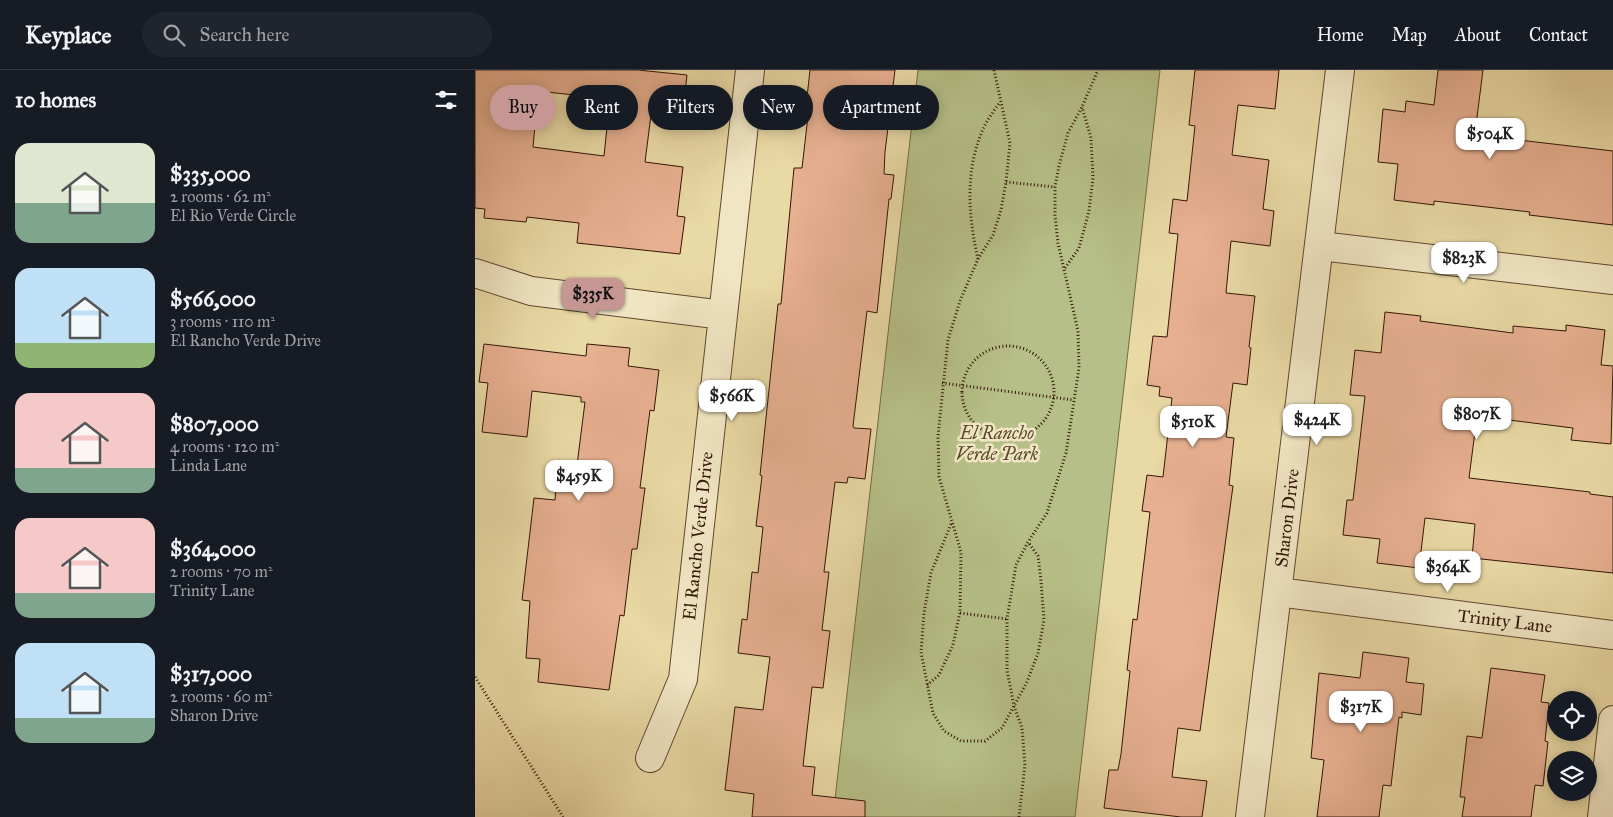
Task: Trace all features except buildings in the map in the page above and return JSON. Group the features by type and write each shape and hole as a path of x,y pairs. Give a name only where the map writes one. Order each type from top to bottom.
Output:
{"street":[{"name":"El Rancho Verde Drive","path":"650,758 683,679 750,70"},
{"name":"Sharon Drive","path":"1250,817 1340,70"},
{"path":"1320,246 1613,280"},
{"path":"475,273 531,291 723,315"},
{"name":"Trinity Lane","path":"1278,592 1613,635"},
{"path":"1602,817 1613,720"}],"path":[{"path":"927,685 939,675 953,644 960,612 961,552 939,477 938,436 942,382 949,340 960,301 978,259 993,235 1001,210 1006,182 1010,143 994,70"},
{"path":"1019,817 1025,765 1022,728 1014,706 1007,670 1007,619 1016,565 1047,513 1066,453 1079,368 1078,331 1058,243 1055,187 1068,133 1083,107 1098,70"},
{"path":"978,259 972,232 969,193 974,160 983,129 1000,102"},
{"path":"1064,268 1079,248 1089,212 1093,178 1091,138 1083,107"},
{"path":"1006,182 1055,187"},
{"path":"999,347 1014,347 1027,350 1039,359 1048,370 1053,383 1053,397 1050,411 1042,424 1017,438 1002,438 988,434 976,426 967,414 962,400 967,372 975,360 986,352 999,347"},
{"path":"942,382 1074,400"},
{"path":"952,523 931,573 924,613 921,652 933,713 944,731 961,741 985,740 1002,728 1027,682 1038,653 1044,620 1038,556 1028,542"},
{"path":"960,612 1007,619"},
{"path":"475,677 563,817"}],"green space":[{"name":"El Rancho Verde Park","path":"918,70 1160,70 1075,817 833,817 911,130 939,130 939,85 916,85"}]}
